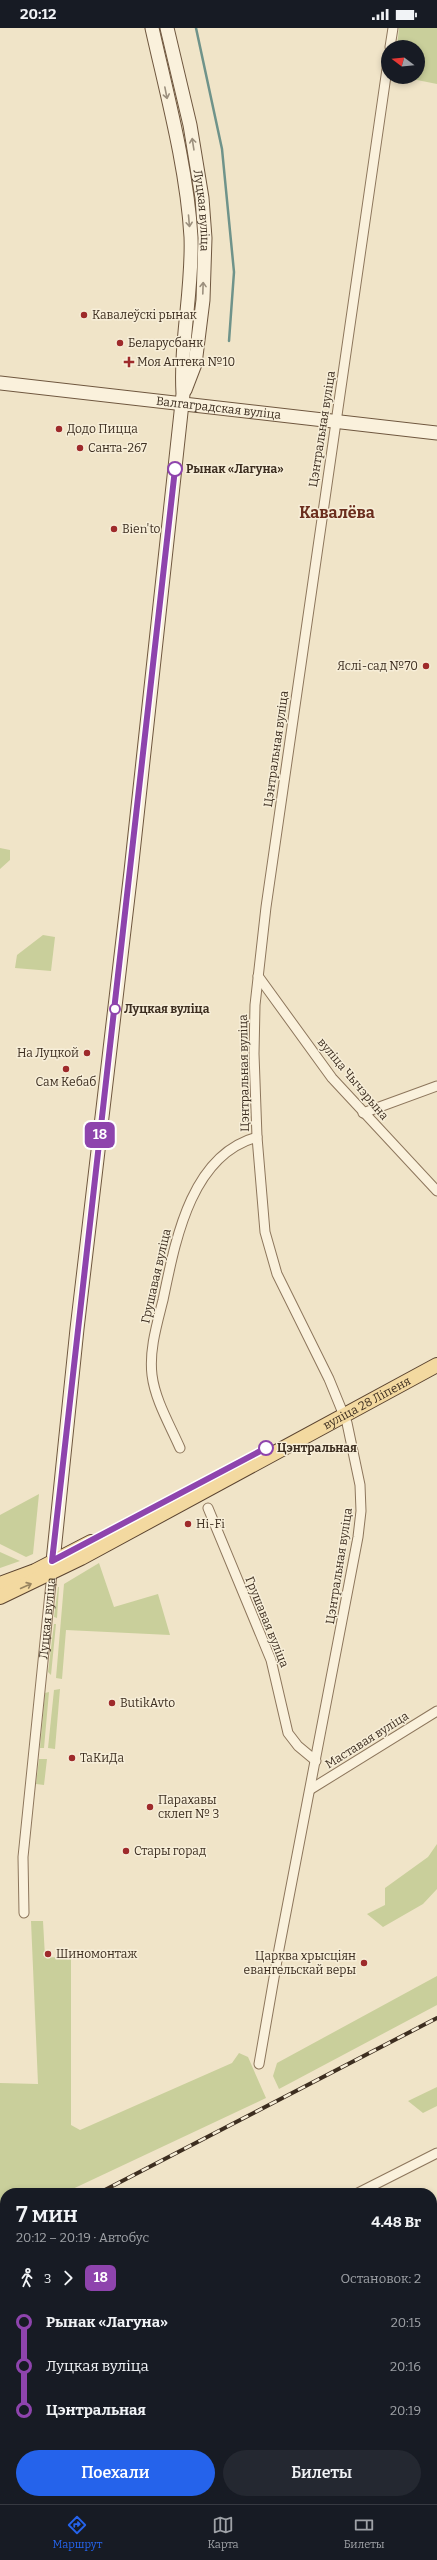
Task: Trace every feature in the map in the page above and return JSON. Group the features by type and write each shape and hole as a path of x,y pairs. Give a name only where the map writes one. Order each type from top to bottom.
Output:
{"main road":[{"name":"Луцкая вуліца","path":"52,1567 76,1337 152,692 183,399 181,362 188,306 191,238 188,201 152,28"},
{"name":"Луцкая вуліца","path":"167,28 178,73 197,168 205,238 203,300 195,364 183,399"},
{"path":"162,77 178,73"},
{"name":"Валгаградская вуліца","path":"0,383 183,399 335,422 437,433"},
{"name":"вуліца 28 Ліпеня","path":"343,1412 437,1357"},
{"name":"вуліца 28 Ліпеня","path":"0,1598 52,1567 343,1412 437,1365"},
{"name":"вуліца 28 Ліпеня","path":"0,1584 52,1567"}],"street":[{"path":"391,40 392,28"},
{"name":"Цэнтральная вуліца","path":"259,2064 361,1511 358,1471 343,1412 329,1379 285,1293 270,1253 265,1232 256,1137 254,1054 258,976 266,907 385,84"},
{"name":"вуліца Чычэрына","path":"258,976 317,1057 363,1113 437,1191"},
{"path":"363,1113 437,1086"},
{"name":"Грушавая вуліца","path":"180,1448 156,1393 152,1374 154,1339 171,1263 184,1216 203,1180 231,1149 256,1137"},
{"name":"Грушавая вуліца","path":"208,1508 271,1660 288,1733 298,1746 316,1761"},
{"name":"Луцкая вуліца","path":"24,1913 23,1857 52,1567"},
{"name":"Маставая вуліца","path":"310,1789 437,1711"},
{"path":"368,2188 437,2153"}],"green space":[{"path":"399,28 437,28 437,84 425,82 425,40 398,40"},
{"path":"0,848 10,850 10,860 0,869"},
{"path":"43,935 55,937 51,971 15,968 17,955"},
{"path":"39,1494 33,1554 26,1557 0,1544 0,1515"},
{"path":"0,1552 20,1561 0,1568"},
{"path":"99,1563 114,1607 158,1594 170,1635 66,1630 62,1679 56,1678 64,1584"},
{"path":"59,1587 57,1618 54,1617"},
{"path":"54,1624 56,1624 51,1675 48,1672"},
{"path":"60,1689 55,1749 48,1748 54,1690"},
{"path":"49,1692 44,1748 40,1748 45,1693"},
{"path":"39,1759 47,1759 44,1785 36,1784"},
{"path":"437,1844 437,1889 423,1904 383,1927 367,1914 385,1905 385,1888 428,1857"},
{"path":"31,1921 43,1921 45,1957 71,1958 71,2125 80,2130 232,2063 239,2053 248,2057 266,2098 75,2188 0,2188 0,2083 38,2084"},
{"path":"437,1976 437,2005 279,2089 273,2076 277,2063"},
{"path":"437,2087 437,2106 423,2113 408,2101"}],"waterway":[{"path":"196,28 222,149 234,272 229,341"}],"railway":[{"path":"109,2188 437,2018"}],"bus line":[{"name":"18","path":"175,469 151,700 77,1329 52,1561 266,1448"}],"place":[{"name":"Кавалеўскі рынак","path":"84,315"},
{"name":"Беларусбанк","path":"120,343"},
{"name":"Моя Аптека №10","path":"129,362"},
{"name":"Додо Пицца","path":"59,429"},
{"name":"Санта-267","path":"80,448"},
{"name":"Рынак «Лагуна»","path":"175,469"},
{"name":"Bien'to","path":"114,529"},
{"name":"Яслі-сад №70","path":"426,666"},
{"name":"Луцкая вуліца","path":"115,1009"},
{"name":"На Луцкой","path":"87,1053"},
{"name":"Сам Кебаб","path":"66,1069"},
{"name":"Цэнтральная","path":"266,1448"},
{"name":"Hi-Fi","path":"188,1524"},
{"name":"ButikAvto","path":"112,1703"},
{"name":"ТаКиДа","path":"72,1758"},
{"name":"Парахавы склеп № 3","path":"150,1807"},
{"name":"Стары горад","path":"126,1851"},
{"name":"Шиномонтаж","path":"48,1954"},
{"name":"Царква хрысціян евангельскай веры","path":"364,1963"}],"district":[{"name":"Кавалёва","path":"337,512"}]}
